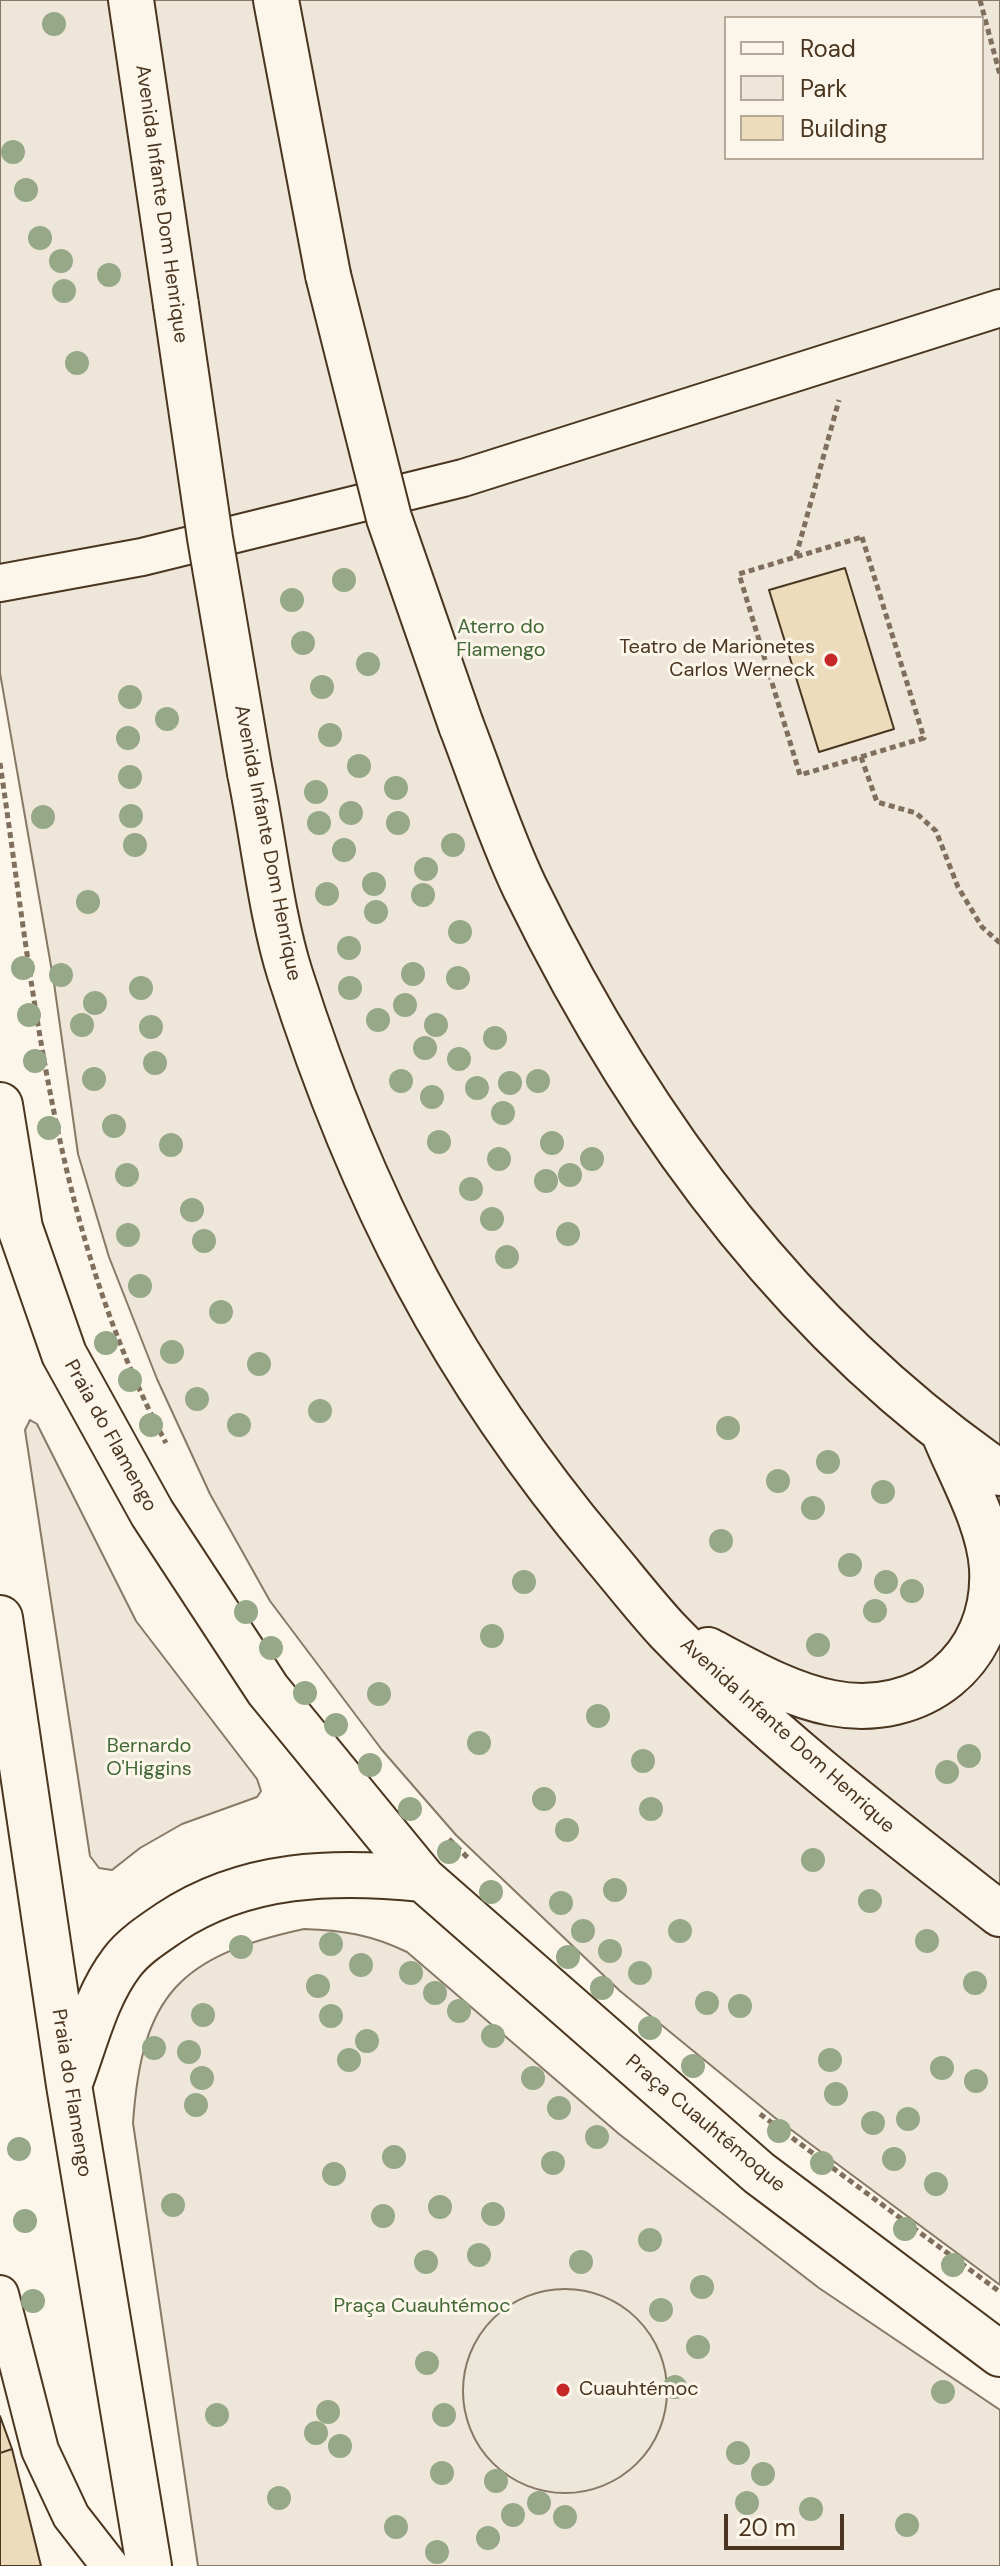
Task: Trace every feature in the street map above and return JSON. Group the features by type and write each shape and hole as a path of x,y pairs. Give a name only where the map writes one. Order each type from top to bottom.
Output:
{"main road":[{"name":"Avenida Infante Dom Henrique","path":"131,0 250,773 289,970 354,1154 406,1266 467,1373 545,1485 667,1629 765,1722 891,1829 1000,1914"},
{"path":"276,0 328,275 389,518 461,725 524,886 609,1048 682,1157 774,1274 832,1335 945,1436 1000,1473"},
{"name":"Praia do Flamengo","path":"0,1105 20,1228 64,1354 152,1513 268,1690 423,1879"},
{"path":"667,1629 793,1691 830,1703 867,1707 895,1702 926,1691 956,1672 977,1642 990,1598 992,1567 984,1530 945,1436"},
{"name":"Praia do Flamengo","path":"0,1618 69,2085 149,2566"},
{"path":"69,2085 101,1998 123,1961 152,1935 196,1905 252,1885 311,1874 378,1874 423,1879"},
{"name":"Praça Cuauhtémoque","path":"423,1879 759,2173 1000,2354"}],"street":[{"path":"0,583 142,557 463,478 1000,308"},
{"path":"0,2294 40,2450 71,2516 110,2566"}],"path":[{"path":"980,0 1000,75"},
{"path":"796,557 851,356"},
{"path":"862,537 924,738 800,775 739,574 796,557 862,537"},
{"path":"861,757 877,802 916,813 936,831 958,887 982,927 1000,943"},
{"path":"0,763 49,1092 71,1196 138,1392 168,1447"},
{"path":"443,1833 475,1864"},
{"path":"753,2108 1000,2292"}],"green space":[{"name":"Aterro do Flamengo","path":"0,0 1000,0 1000,2285 774,2117 620,1991 456,1835 382,1750 270,1601 210,1494 157,1379 109,1257 78,1154 54,983 0,673"},
{"name":"Bernardo O'Higgins","path":"30,1420 37,1424 136,1621 257,1779 261,1791 257,1797 182,1824 140,1848 112,1870 99,1868 90,1856 25,1430"},
{"name":"Praça Cuauhtémoc","path":"304,1929 357,1934 407,1952 619,2134 819,2288 1000,2410 1000,2566 198,2566 133,2123 138,2079 146,2042 158,2012 175,1988 198,1968 226,1953"}],"shaded area":[{"path":"565,2289 604,2297 622,2306 637,2319 650,2334 659,2352 667,2391 659,2430 650,2448 637,2463 622,2476 604,2485 565,2493 526,2485 508,2476 493,2463 480,2448 471,2430 463,2391 471,2352 480,2334 493,2319 508,2306 526,2297"}],"building":[{"name":"Teatro de Marionetes Carlos Werneck","path":"845,568 894,729 819,752 769,590"},
{"path":"0,2416 12,2449 0,2453"},
{"path":"12,2449 41,2566 0,2566 0,2453"}],"place":[{"name":"Teatro de Marionetes Carlos Werneck","path":"831,660"},
{"name":"Cuauhtémoc","path":"563,2390"}]}
